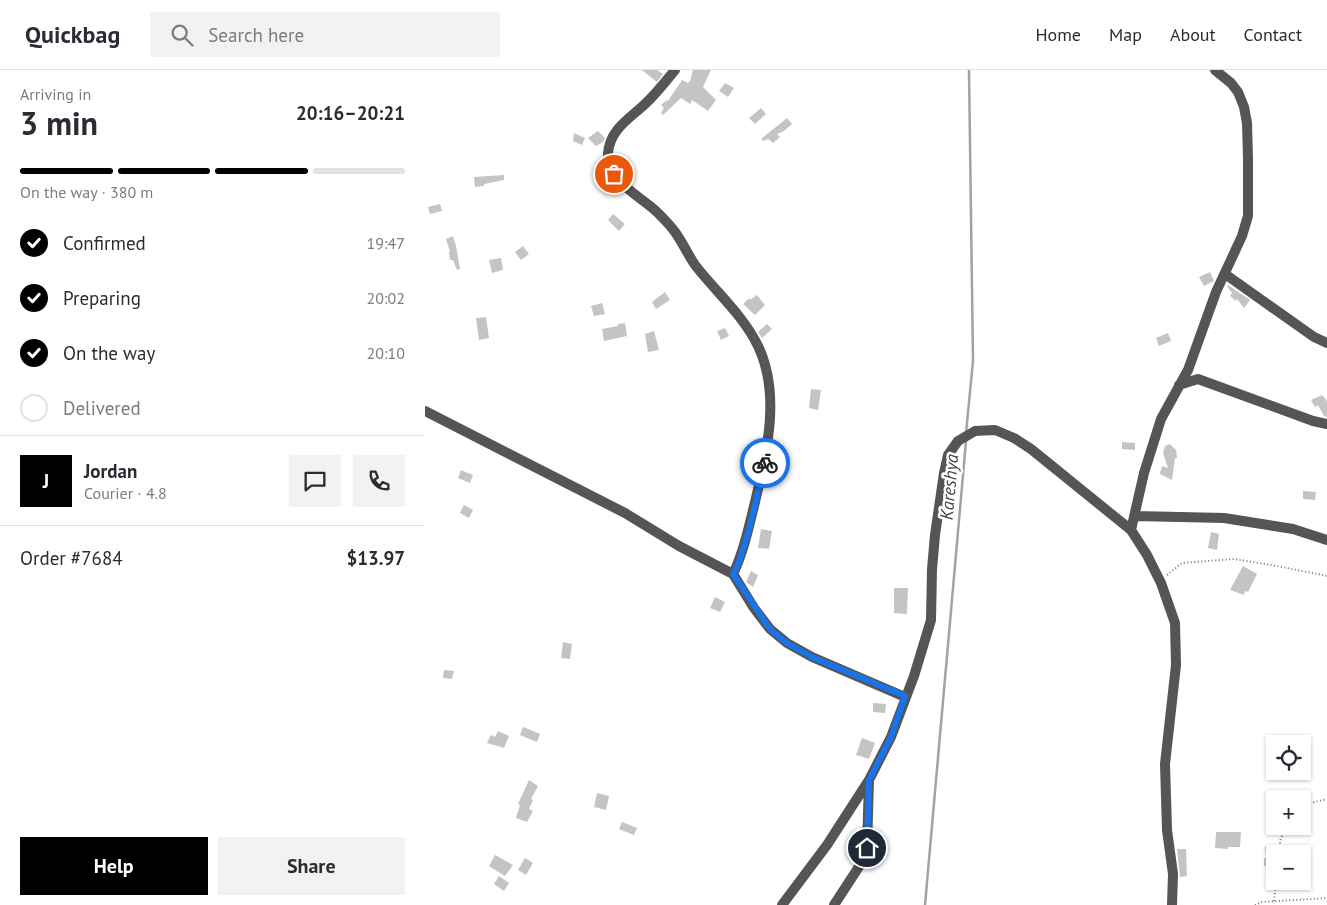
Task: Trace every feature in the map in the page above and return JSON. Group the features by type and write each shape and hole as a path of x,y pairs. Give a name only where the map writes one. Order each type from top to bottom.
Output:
{"street":[{"path":"675,70 645,104 618,128 609,144 609,163 619,182 656,212 675,231 694,263 750,331 767,368 770,394 764,468 749,530 739,562 733,574"},
{"path":"1131,530 1144,473 1161,419 1188,370 1216,292 1242,236 1248,216 1247,123 1244,108 1238,92 1231,83 1215,70"},
{"path":"1225,274 1314,337 1327,343"},
{"path":"1179,385 1198,379 1313,421 1327,424"},
{"path":"425,411 625,513 673,542 733,574 770,629 787,643 812,657 905,696"},
{"path":"782,905 822,852 869,780 891,737 931,620 932,569 948,455 958,441 975,431 995,430 1031,448 1131,530 1161,582 1175,623 1176,665 1165,764 1167,830 1173,874 1173,905"},
{"path":"1135,516 1224,518 1293,529 1327,540"},
{"path":"834,905 864,859 867,848 869,780"}],"path":[{"path":"1161,582 1177,566 1190,561 1243,560 1327,576"},
{"path":"1311,803 1327,799"},
{"path":"1274,901 1275,890"},
{"path":"1255,905 1262,902 1327,898"}],"building":[{"path":"642,70 657,70 663,74 657,82"},
{"path":"693,70 711,70 703,87 716,100 708,111 692,100 690,104 681,98 663,115 661,113 664,108 661,105 668,101 682,80 688,83 690,81"},
{"path":"725,83 734,88 728,97 719,91"},
{"path":"761,108 766,114 755,124 749,118"},
{"path":"787,118 792,124 777,134 780,137 773,143 768,139 763,141 761,139"},
{"path":"598,131 605,138 603,142 596,146 588,138"},
{"path":"574,133 585,138 582,145 573,141"},
{"path":"504,175 504,180 475,187 474,177"},
{"path":"440,204 442,211 430,214 428,207"},
{"path":"613,214 625,224 619,231 608,220"},
{"path":"453,236 460,269 457,270 453,260 450,260 446,239"},
{"path":"523,246 529,254 521,260 515,252"},
{"path":"501,258 503,270 492,273 489,260"},
{"path":"1210,272 1214,281 1204,286 1199,277"},
{"path":"1228,285 1250,300 1244,308 1237,299 1236,301 1230,296 1232,293"},
{"path":"665,292 670,300 656,309 652,302"},
{"path":"757,295 765,305 755,315 743,304 749,298 750,300"},
{"path":"602,303 605,314 594,316 591,306"},
{"path":"486,317 489,338 479,340 476,318"},
{"path":"625,323 627,336 604,341 602,329"},
{"path":"767,324 772,329 762,338 758,332"},
{"path":"725,328 729,336 721,340 717,331"},
{"path":"654,331 659,350 648,352 645,334"},
{"path":"1168,333 1171,341 1159,346 1156,338"},
{"path":"811,389 821,390 818,410 809,408"},
{"path":"1322,395 1327,401 1327,417 1324,416 1318,405 1315,407 1311,400"},
{"path":"1122,442 1135,443 1135,450 1122,449"},
{"path":"1170,444 1176,450 1177,458 1175,458 1172,480 1160,474 1162,466 1168,468 1163,453 1165,446"},
{"path":"461,470 473,475 470,483 458,478"},
{"path":"1303,491 1316,492 1315,500 1303,499"},
{"path":"464,505 473,510 469,518 460,513"},
{"path":"761,529 772,531 769,549 758,548"},
{"path":"1211,532 1219,534 1217,550 1208,548"},
{"path":"1243,566 1257,574 1248,592 1245,591 1244,595 1230,590"},
{"path":"751,571 758,575 753,587 746,582"},
{"path":"894,588 908,588 907,614 894,613"},
{"path":"715,597 725,602 720,612 710,608"},
{"path":"563,642 572,644 570,659 561,658"},
{"path":"444,670 454,671 452,679 443,678"},
{"path":"873,703 886,704 885,713 873,712"},
{"path":"523,727 540,734 537,742 520,735"},
{"path":"498,731 509,736 504,748 487,743 491,735 495,737"},
{"path":"862,738 875,743 869,759 856,755"},
{"path":"529,780 538,786 531,799 533,800 529,809 533,811 527,822 516,818 520,805 518,804"},
{"path":"597,793 609,796 606,810 594,807"},
{"path":"622,822 637,828 634,835 619,829"},
{"path":"1216,832 1241,832 1240,847 1228,847 1228,849 1215,848"},
{"path":"1177,849 1186,849 1187,876 1180,877"},
{"path":"495,855 513,865 505,876 489,866"},
{"path":"525,858 533,863 526,875 518,870"},
{"path":"1264,858 1266,858 1266,866 1264,866"},
{"path":"499,876 509,883 504,891 494,884"}],"waterway":[{"name":"Kareshya","path":"966,433 973,361 969,70"},
{"name":"Kareshya","path":"925,905 966,441"}],"way so far":[{"path":"614,174 619,182 656,212 675,231 694,263 750,331 767,368 770,394 765,463"}],"route":[{"path":"765,463 749,530 739,562 733,574 754,608 770,629 787,643 812,657 905,696 891,737 869,780 867,848"}]}
